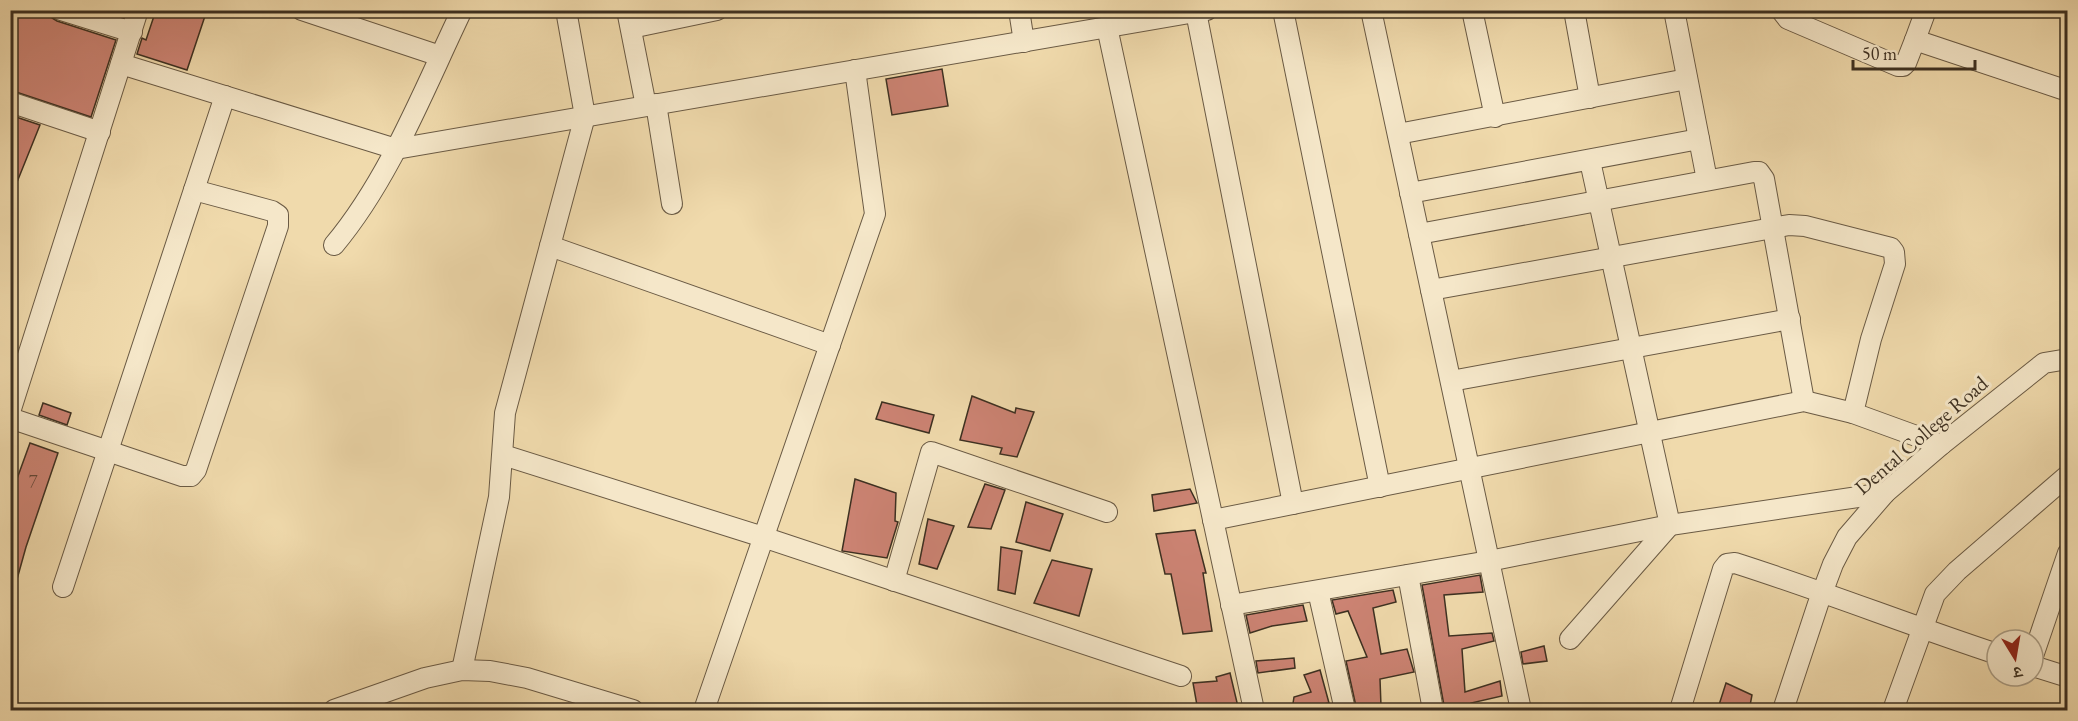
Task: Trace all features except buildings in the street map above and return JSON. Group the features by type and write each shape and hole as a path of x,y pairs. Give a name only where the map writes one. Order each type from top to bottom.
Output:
{"street":[{"path":"61,10 132,32"},
{"path":"10,412 138,10"},
{"path":"302,10 440,56"},
{"path":"333,245 351,224 396,149 462,10"},
{"path":"462,670 500,497 505,413 585,116 566,10"},
{"path":"672,204 651,105 629,19 717,10"},
{"path":"1019,10 1024,42"},
{"path":"1283,10 1380,487"},
{"path":"1371,10 1521,711"},
{"path":"1472,10 1495,117"},
{"path":"1574,10 1590,98"},
{"path":"1674,10 1707,180"},
{"path":"1781,10 1788,19 1898,66 1906,63 1926,10"},
{"path":"121,64 396,149 1201,11 1293,504"},
{"path":"1107,27 1254,711"},
{"path":"1915,40 2067,91"},
{"path":"704,711 875,214 855,70"},
{"path":"1398,134 1688,79"},
{"path":"63,587 225,96"},
{"path":"10,102 100,132"},
{"path":"1410,193 1699,140"},
{"path":"1590,161 1670,525"},
{"path":"1419,234 1759,172 1764,179 1804,400"},
{"path":"10,418 182,476 191,477 196,470 278,226 278,215 272,211 194,190"},
{"path":"1431,290 1789,225 1805,226 1891,248 1894,252 1895,264 1870,339 1853,413"},
{"path":"550,246 830,345"},
{"path":"1451,381 1790,319"},
{"name":"Dental College Road","path":"1783,711 1823,591 1833,564 1847,537 1885,493 1941,445 2044,363 2067,359"},
{"path":"1213,520 1804,400 1853,413 1941,445"},
{"path":"894,581 931,452 1107,512"},
{"path":"503,455 763,537 1180,676"},
{"path":"1893,711 1935,594 1957,571 2067,475"},
{"path":"1231,605 1489,561 1670,525 1885,493"},
{"path":"1570,639 1670,525"},
{"path":"2042,628 2067,553"},
{"path":"1680,711 1723,569 1727,564 1736,563 1823,591 1985,650"},
{"path":"1408,575 1433,711"},
{"path":"1318,591 1345,711"},
{"path":"334,711 426,678 462,670 490,671 527,678 633,711"},
{"path":"2045,670 2067,677"}]}
